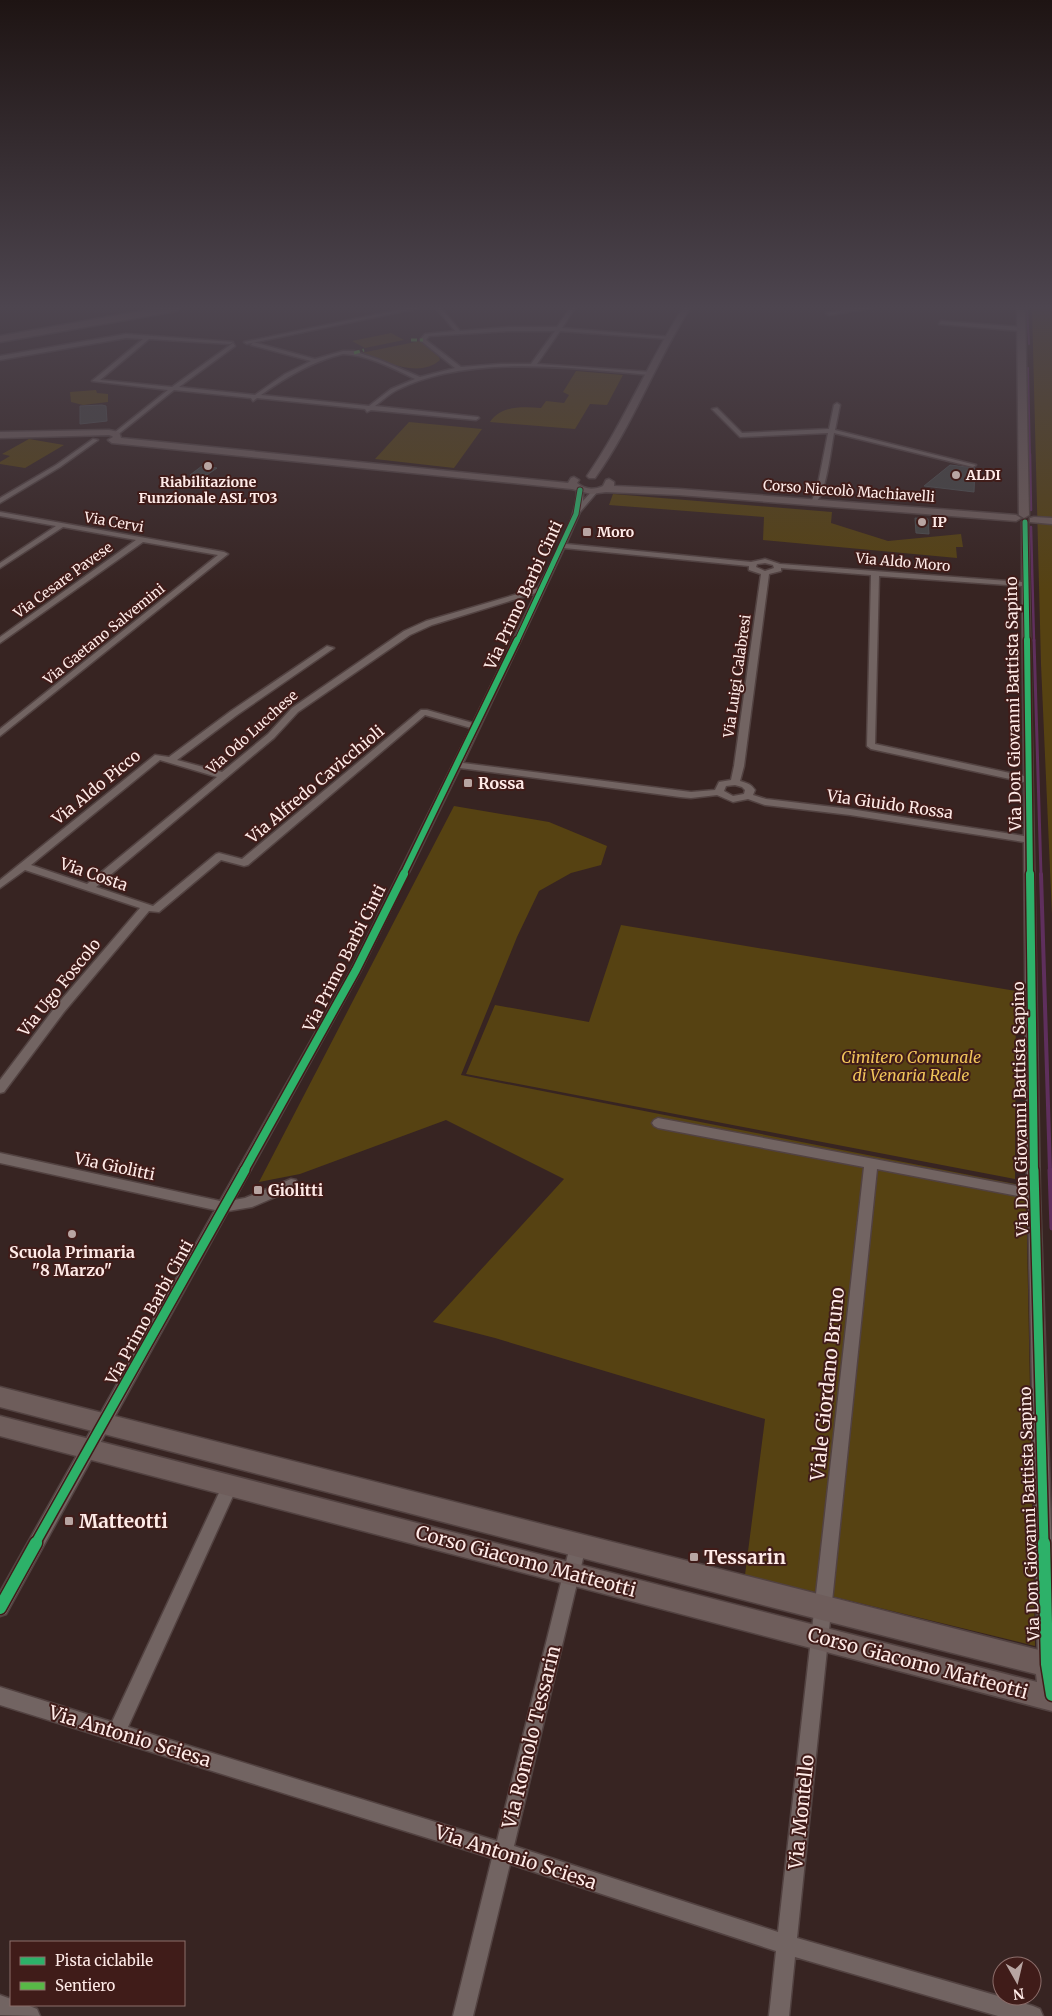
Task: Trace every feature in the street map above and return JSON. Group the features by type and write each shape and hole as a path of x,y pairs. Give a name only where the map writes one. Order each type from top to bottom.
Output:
{"street":[{"path":"0,501 105,437 155,402"},
{"path":"238,402 471,424 476,418 318,402"},
{"path":"363,414 375,402"},
{"path":"601,484 607,455 634,402"},
{"name":"Via Don Giovanni Battista Sapino","path":"1022,402 1034,1194 1051,1685"},
{"path":"814,502 820,489 837,405"},
{"path":"715,408 740,435 832,431 972,465"},
{"path":"0,435 60,432 496,478 575,485 601,484"},
{"path":"575,485 601,484"},
{"name":"Corso Niccolò Machiavelli","path":"601,484 679,492 1052,521"},
{"name":"Via Primo Barbi Cinti","path":"576,514 601,484"},
{"name":"Via Primo Barbi Cinti","path":"0,1608 356,970 476,727 562,546 576,514 580,499 575,485"},
{"name":"Via Cervi","path":"0,514 224,554"},
{"path":"0,566 62,525"},
{"name":"Via Cesare Pavese","path":"0,641 141,540"},
{"path":"562,546 752,564 754,569 765,573 776,571 778,566"},
{"name":"Via Gaetano Salvemini","path":"0,733 224,554"},
{"name":"Via Aldo Moro","path":"752,564 765,561 778,566 1025,584"},
{"name":"Via Don Giovanni Battista Sapino","path":"875,572 871,746 1028,780"},
{"name":"Via Luigi Calabresi","path":"735,782 739,766 765,573"},
{"path":"504,600 542,589"},
{"path":"504,600 524,604 532,610"},
{"name":"Via Odo Lucchese","path":"89,888 272,736 295,710 407,633 429,623 504,600"},
{"path":"170,761 234,712 330,648"},
{"name":"Via Alfredo Cavicchioli","path":"150,909 219,856 244,863 424,712 476,727"},
{"name":"Via Aldo Picco","path":"0,885 158,757 224,776"},
{"path":"456,765 680,794 719,792 722,784 735,782 748,787 750,790 748,796"},
{"name":"Via Giuido Rossa","path":"719,792 730,798 740,799 748,796 765,802 850,812 1029,840"},
{"name":"Via Costa","path":"23,866 150,909"},
{"name":"Via Ugo Foscolo","path":"0,1089 60,1009 150,909"},
{"path":"658,1123 1034,1194"},
{"name":"Via Giolitti","path":"0,1158 223,1207"},
{"name":"Viale Giordano Bruno","path":"822,1608 871,1164"},
{"path":"223,1207 247,1203 291,1184"},
{"name":"Corso Giacomo Matteotti","path":"0,1397 822,1608 1051,1685"},
{"name":"Corso Giacomo Matteotti","path":"0,1426 820,1637 1051,1685"},
{"path":"116,1732 230,1485"},
{"name":"Via Romolo Tessarin","path":"463,2016 578,1546"},
{"name":"Via Montello","path":"779,2016 822,1608"},
{"name":"Via Antonio Sciesa","path":"0,1696 503,1852 787,1945 1033,2016"},
{"path":"0,2005 30,2016"}],"green space":[{"path":"71,402 107,402 83,405"},
{"path":"545,402 609,402 607,405 590,404 575,429 490,422 495,416 513,408 541,408"},
{"path":"1034,402 1052,402 1052,915 1041,664"},
{"path":"409,422 482,429 454,468 375,459"},
{"path":"29,439 64,445 25,468 0,464 0,462 10,456 2,454"},
{"path":"613,494 832,512 831,523 888,541 961,534 963,547 956,547 957,558 763,540 764,517 609,505"},
{"path":"454,806 549,822 607,846 601,865 571,873 539,891 517,937 461,1075 1026,1186 1035,1646 745,1575 765,1419 495,1338 433,1322 564,1179 446,1120 300,1174 259,1182"},
{"name":"Cimitero Comunale di Venaria Reale","path":"621,925 1016,991 1015,1179 466,1074 495,1005 589,1022"}],"building":[{"path":"80,406 106,406 107,421 80,424"},
{"name":"ALDI","path":"950,465 975,468 974,492 924,486"},
{"path":"202,466 217,468 204,477 190,475"},
{"name":"IP","path":"915,518 928,519 929,534 916,533"}],"waterway":[{"path":"1029,402 1030,456"},
{"path":"1030,454 1031,510"},
{"path":"1031,527 1034,641"},
{"path":"1034,640 1041,875"},
{"path":"1041,874 1050,1171"},
{"path":"1050,1170 1052,1228"}],"cycle path":[{"path":"0,1608 356,970 474,731 562,546 576,514 580,490"},
{"path":"1025,522 1034,1194 1047,1664 1052,1695"}],"place":[{"name":"Riabilitazione Funzionale ASL TO3","path":"208,466"},
{"name":"ALDI","path":"956,475"},
{"name":"IP","path":"922,522"},
{"name":"Moro","path":"587,532"},
{"name":"Rossa","path":"468,783"},
{"name":"Giolitti","path":"258,1190"},
{"name":"Scuola Primaria \"8 Marzo\"","path":"72,1234"},
{"name":"Matteotti","path":"69,1521"},
{"name":"Tessarin","path":"694,1557"}]}
